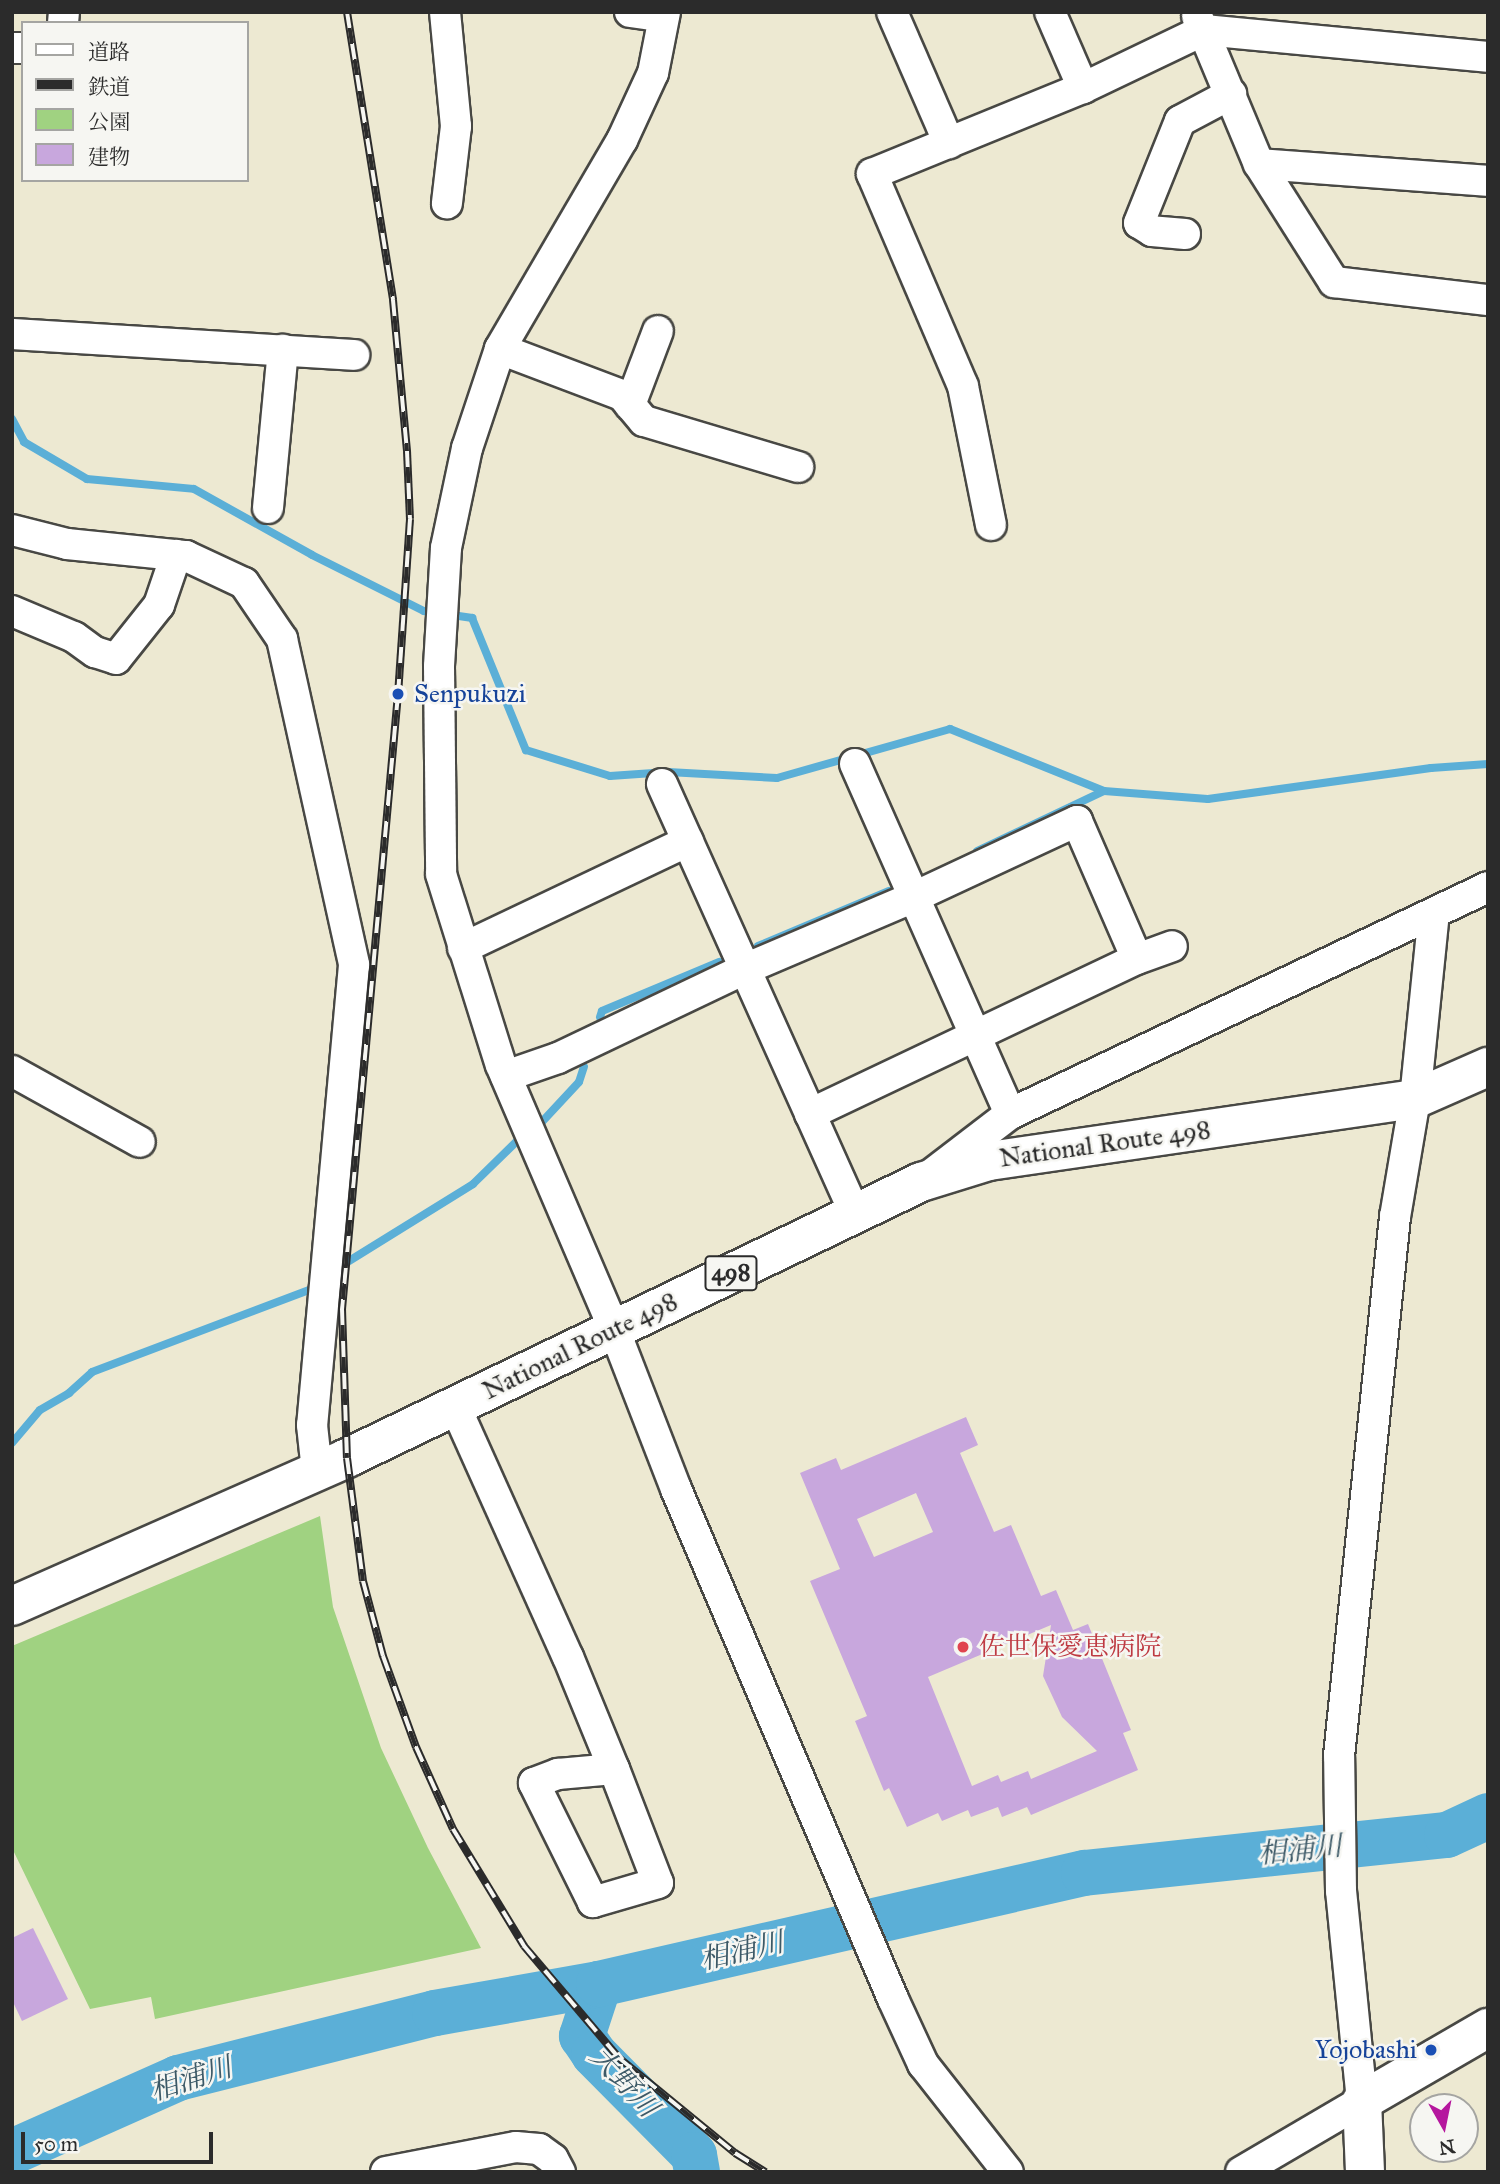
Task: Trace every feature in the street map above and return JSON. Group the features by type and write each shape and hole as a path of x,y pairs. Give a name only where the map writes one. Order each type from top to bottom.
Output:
{"main road":[{"name":"National Route 498","path":"12,1606 317,1471 921,1182 989,1161 1415,1099 1488,1067"},
{"path":"1365,2172 1362,2101 1488,2028"}],"street":[{"path":"445,12 456,127 447,203"},
{"path":"630,12 665,15 653,72 622,139 500,349 467,448 446,548 443,597 438,769 441,874 506,1076 614,1329 676,1489 893,2000 923,2064 1008,2172"},
{"path":"892,12 949,143"},
{"path":"1050,12 1083,88"},
{"path":"991,525 963,386 872,174 1083,88 1200,21 1488,57"},
{"path":"1200,21 1259,164 1334,282 1488,300"},
{"path":"1185,234 1152,231 1139,223 1180,121 1231,94"},
{"path":"1259,164 1488,181"},
{"path":"630,405 658,331"},
{"path":"12,334 354,355"},
{"path":"500,349 622,395 644,421 798,467"},
{"path":"268,508 283,351"},
{"path":"12,530 67,544 186,556 244,583 282,639 354,965 312,1425 317,1471"},
{"path":"12,611 74,637 95,652 116,659 159,605 176,555"},
{"path":"855,764 1010,1114"},
{"path":"662,784 855,1214"},
{"path":"506,1076 558,1058 745,969 914,897 1077,821 1137,958"},
{"path":"463,947 688,841"},
{"path":"921,1182 1010,1114 1488,887"},
{"path":"1241,2172 1362,2101 1342,1891 1339,1756 1395,1217 1415,1099 1434,913"},
{"path":"810,1114 1137,958 1171,946"},
{"path":"12,1071 139,1142"},
{"path":"455,1406 568,1657 614,1769 658,1883 593,1902 534,1783 558,1774 614,1769"},
{"path":"405,2170 516,2147 539,2149 553,2159 560,2172"}],"green space":[{"path":"320,1516 333,1607 381,1748 428,1848 481,1948 155,2019 151,1997 90,2009 12,1848 12,1646"}],"building":[{"path":"966,1417 978,1445 960,1453 994,1532 1011,1525 1041,1596 1056,1590 1073,1630 1088,1624 1131,1730 1123,1733 1138,1770 1031,1815 1027,1807 1002,1817 998,1807 971,1817 968,1810 942,1821 938,1813 907,1827 889,1788 884,1791 855,1721 867,1716 810,1581 840,1569 800,1473 836,1458 841,1470","holes":["916,1493 933,1532 874,1557 857,1519","1051,1625 1043,1676 1062,1717 1097,1751 1031,1779 1028,1771 1001,1782 998,1775 972,1786 928,1677"]},
{"path":"33,1928 68,1999 22,2021 12,2000 12,1938"}],"waterway":[{"path":"12,419 24,442 87,479 194,489 312,555 424,611 472,618 526,750 610,776 668,772 777,778 950,729 1104,791 1208,799 1431,768 1488,764"},
{"path":"977,851 1104,791"},
{"path":"758,946 889,891"},
{"path":"600,1017 602,1011 719,962"},
{"path":"540,1124 579,1082 584,1067"},
{"path":"349,1261 473,1184 517,1141"},
{"path":"12,1443 40,1410 69,1393 92,1372 309,1290"},
{"name":"相浦川","path":"12,2152 178,2078 435,2013 599,1984 1084,1873 1447,1835 1488,1816"},
{"name":"大野川","path":"599,1984 582,2036 594,2054 694,2155 697,2172"}],"railway":[{"path":"347,12 393,300 407,451 410,519 398,694 342,1309 347,1458 363,1581 383,1656 416,1747 453,1829 524,1946 619,2058 735,2153 765,2172"}],"place":[{"name":"Senpukuzi","path":"398,694"},
{"name":"佐世保愛恵病院","path":"963,1647"},
{"name":"Yojobashi","path":"1431,2050"}]}
